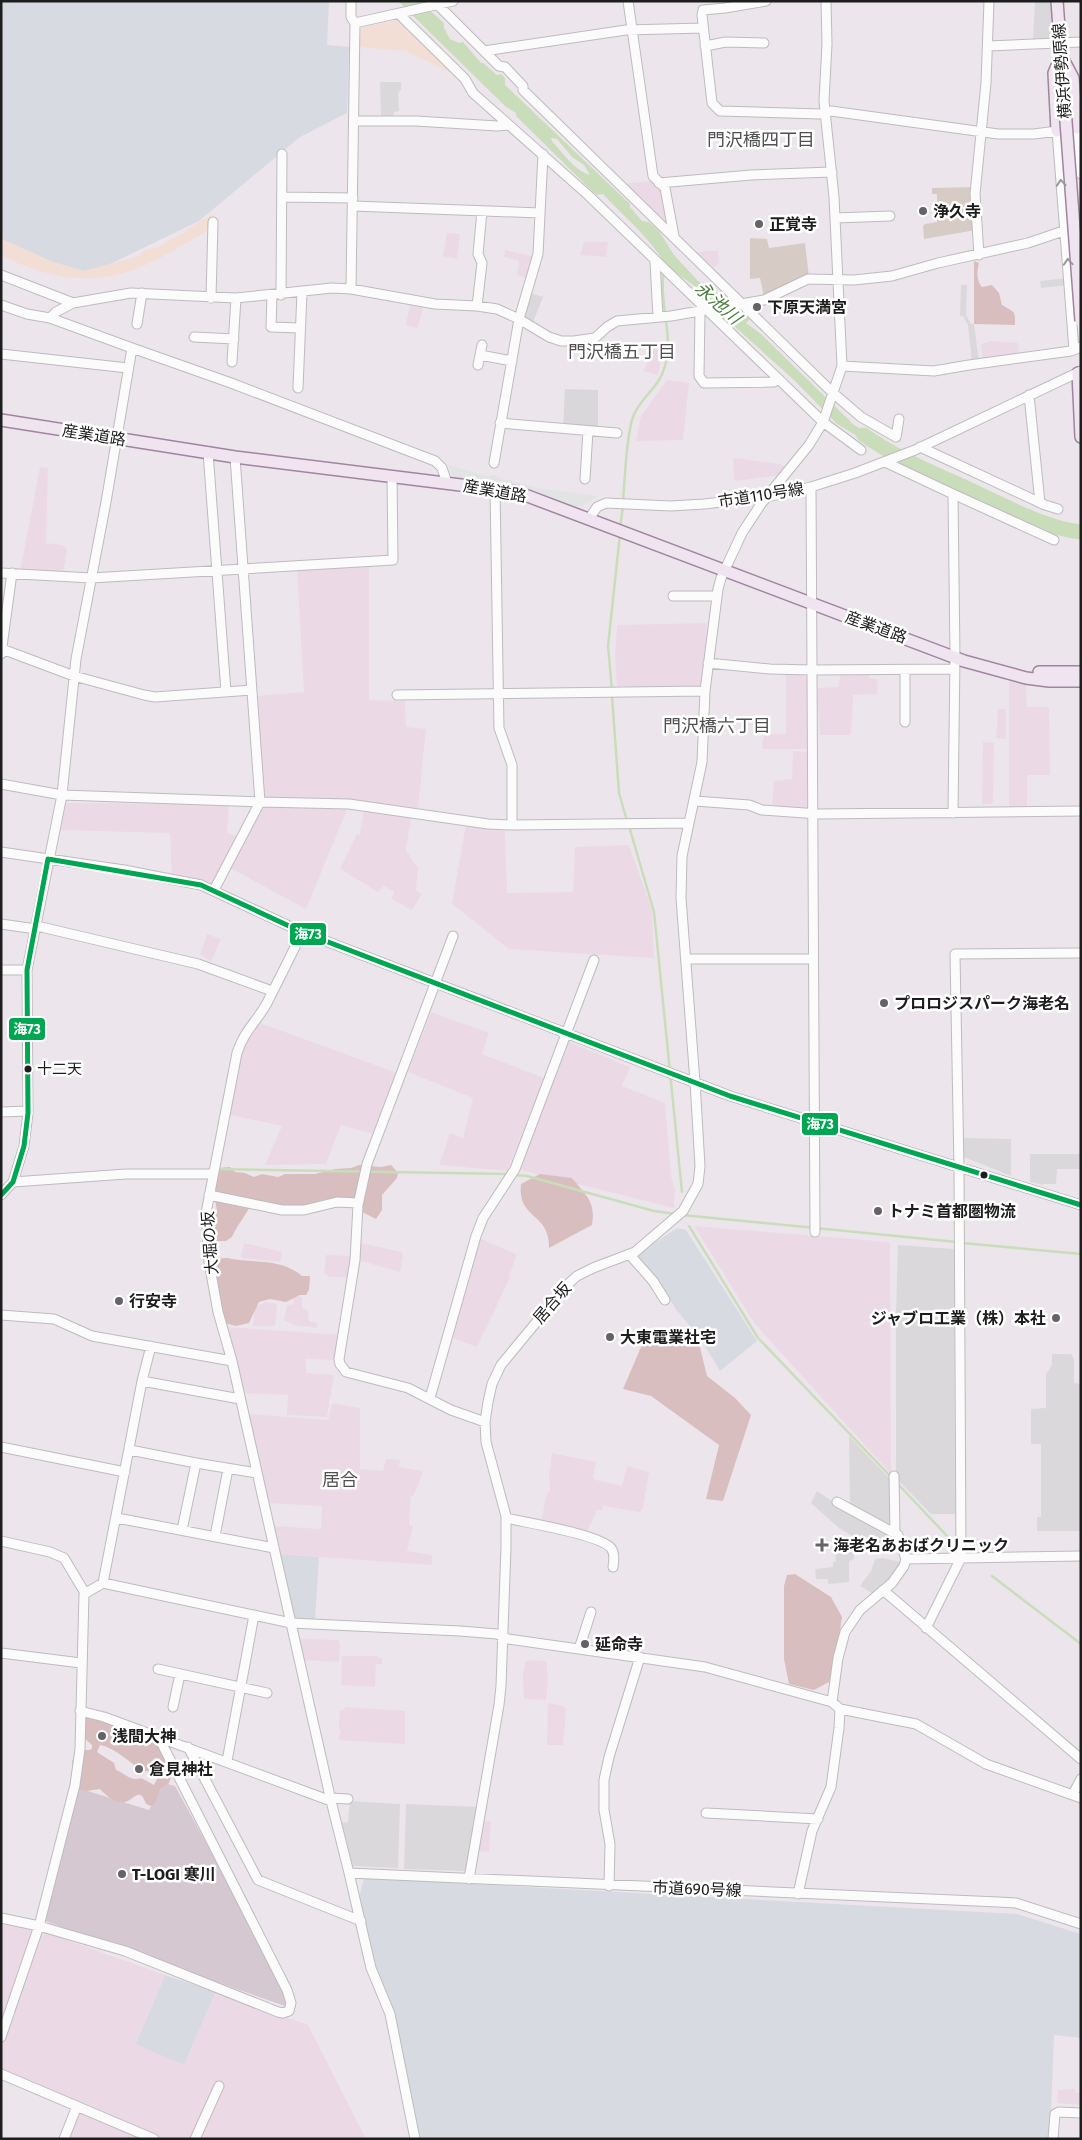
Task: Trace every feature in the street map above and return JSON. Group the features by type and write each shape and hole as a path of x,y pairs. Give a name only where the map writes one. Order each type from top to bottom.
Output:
{"main road":[{"name":"横浜伊勢原線","path":"1057,1 1081,321"},
{"path":"1061,56 1073,78 1079,127"},
{"path":"1057,131 1054,73 1061,56"},
{"path":"1079,372 1081,437"},
{"name":"産業道路","path":"1,420 236,457 517,492 955,657 1026,678 1081,682"},
{"name":"産業道路","path":"992,668 1051,673 1081,672"}],"street":[{"path":"351,1 351,17 356,23 351,289"},
{"path":"356,23 453,1"},
{"path":"628,1 654,176 664,188 674,237"},
{"path":"766,1 703,10 703,28 712,103 720,110 831,112 873,116 981,132 1015,134 1057,131 1070,293 1078,348 934,372 842,366"},
{"path":"695,1082 681,898 682,856 702,762 705,691 717,596 725,569 737,541 767,497 809,445 823,420 842,366 842,335 837,279 832,172 824,93 827,44 826,2 818,1"},
{"path":"979,255 975,194 986,84 989,1"},
{"path":"436,5 499,66 505,67 523,86 523,90 832,394 861,417 896,437 899,419"},
{"path":"400,13 465,79 473,93 543,154 705,310 823,420 861,450"},
{"path":"484,52 632,30 703,28"},
{"path":"706,46 726,42 764,43"},
{"path":"988,46 1081,42"},
{"path":"354,121 416,121 497,126 509,125"},
{"path":"1079,127 1081,174"},
{"path":"282,154 283,197 276,295 271,327 300,328"},
{"path":"494,464 519,319 538,254 543,154"},
{"path":"660,183 751,175 832,172"},
{"path":"283,197 482,211 540,213"},
{"path":"477,306 482,263 478,254 482,211"},
{"path":"835,218 890,216"},
{"path":"211,298 212,222"},
{"path":"50,318 56,312 73,303 142,293 236,298 332,288 351,289 435,304 477,306 503,311 549,337 561,341 574,341 595,338 607,326 617,321 664,317 764,300 808,279 854,280 892,276 938,263 1028,243 1081,225"},
{"path":"657,264 664,317"},
{"path":"1,275 73,303"},
{"path":"1070,293 1081,291"},
{"path":"298,388 302,292"},
{"path":"137,324 142,293"},
{"path":"232,362 236,298"},
{"path":"1,305 27,314 50,318 231,383 435,461 442,468 447,483"},
{"path":"705,310 699,376 704,382 774,382 779,379"},
{"path":"194,337 234,339"},
{"path":"482,345 479,360 512,361"},
{"path":"1,1194 13,1182 24,1146 28,1111 27,970 37,928 48,859 62,795 74,676 132,348"},
{"path":"1,354 128,368"},
{"path":"917,448 1079,372"},
{"path":"1029,395 1040,503"},
{"path":"500,424 617,433"},
{"path":"585,479 588,431"},
{"path":"917,448 1040,503 1058,509"},
{"name":"市道110号線","path":"589,519 600,505 618,503 671,506 767,497 811,487 887,461 917,448"},
{"path":"208,452 226,692"},
{"path":"214,890 260,802 236,457"},
{"path":"887,461 953,494 1054,540"},
{"path":"1,573 90,578 393,560 392,476"},
{"path":"811,487 816,1230"},
{"path":"495,489 499,728 512,765 512,826"},
{"path":"953,494 955,657 953,812"},
{"path":"12,574 2,652 74,676 155,696 252,690"},
{"path":"673,596 717,596"},
{"path":"708,663 770,669 954,669"},
{"path":"905,670 905,722"},
{"path":"397,694 498,695 705,691"},
{"path":"1,784 62,795 357,804 512,826 689,823"},
{"path":"695,801 749,805 762,810 812,814 1081,811"},
{"path":"1,852 201,885 302,932 730,1096 1081,1205"},
{"path":"1,924 37,928 198,964 272,991"},
{"name":"大堀の坂","path":"302,932 285,968 257,1018 244,1034 237,1053 209,1195 206,1230 218,1312 232,1361 330,1800 350,1872 371,1968 390,2014 415,2139"},
{"path":"453,936 365,1171 358,1203 355,1260 340,1364 346,1372 408,1388 451,1410 485,1422"},
{"path":"926,1628 961,1558 959,1168 955,954 1081,953"},
{"path":"686,959 813,959"},
{"path":"430,1398 476,1236 483,1218 511,1174 594,960"},
{"path":"1,970 27,970"},
{"name":"居合坂","path":"469,1879 499,1705 506,1518 489,1457 485,1422 494,1377 505,1359 567,1284 577,1276 632,1253 687,1207 695,1192 699,1174 695,1082"},
{"path":"1,1112 28,1111"},
{"path":"13,1182 126,1174 213,1174"},
{"path":"209,1195 282,1210 304,1210 337,1202 358,1203"},
{"path":"632,1253 654,1281 664,1300"},
{"path":"1,1315 54,1319 92,1336 232,1361"},
{"path":"103,1583 142,1381 151,1346"},
{"path":"142,1381 240,1399"},
{"path":"1,1447 125,1472"},
{"path":"130,1450 257,1473"},
{"path":"182,1530 196,1463"},
{"path":"215,1536 228,1469"},
{"path":"894,1481 895,1532"},
{"path":"832,1702 838,1658 845,1632 860,1610 900,1573 906,1559 898,1535 895,1532 837,1502"},
{"path":"117,1518 274,1548"},
{"path":"506,1518 578,1534 609,1547 614,1555 613,1567"},
{"path":"1,1541 50,1552 64,1558 85,1593 81,1663 80,1749 72,1804 39,1926 1,2037"},
{"path":"906,1559 1081,1556"},
{"path":"85,1593 103,1583 291,1623 497,1634 579,1649 705,1667 832,1702 840,1710 916,1724 986,1764 1077,1796 1081,1779"},
{"path":"883,1590 1081,1758"},
{"path":"579,1649 591,1612"},
{"path":"227,1762 254,1614"},
{"path":"1,1653 81,1663"},
{"path":"609,1886 610,1844 604,1810 604,1780 608,1757 640,1657"},
{"path":"158,1669 267,1693"},
{"path":"173,1707 180,1674"},
{"path":"80,1710 188,1747 330,1800 348,1799"},
{"path":"798,1894 812,1831 831,1787 840,1710"},
{"path":"1,1918 39,1926 125,1951 278,2012 289,2011 291,2003 288,1990 159,1738"},
{"path":"188,1747 258,1880 361,1921"},
{"path":"706,1814 818,1819"},
{"name":"市道690号線","path":"350,1872 609,1886 1016,1903 1081,1924"},
{"path":"1,2074 154,2139"},
{"path":"195,2139 219,2086"},
{"path":"64,2139 77,2106"},
{"path":"1053,2139 1055,2114 1059,2112 1081,2113"}],"shaded area":[{"path":"1,1 329,1 327,45 349,47 347,113 300,137 199,221 106,266 84,271 53,262 1,239"},
{"path":"1035,1 1051,1 1053,37 1051,39 1033,40"},
{"path":"399,20 452,68 452,73 405,51 359,47 363,27"},
{"path":"380,82 401,82 401,89 398,93 399,111 394,112 393,118 381,117"},
{"path":"651,181 662,192 670,228 623,184"},
{"path":"974,187 976,230 924,239 923,226 937,222 937,194 932,194 932,188"},
{"path":"211,215 215,216 218,220 194,239 139,268 102,278 64,277 19,264 1,256 1,239 53,262 84,271 139,256 145,250 157,248 185,233 187,229"},
{"path":"447,233 460,234 457,259 443,256"},
{"path":"750,238 767,239 769,248 805,243 809,277 764,297 760,278 750,279"},
{"path":"584,242 608,242 606,257 580,255"},
{"path":"505,250 535,257 529,279 517,275 519,261 504,257"},
{"path":"718,251 719,263 716,266 713,267 695,253"},
{"path":"974,261 979,263 978,275 980,284 982,287 992,285 999,293 1002,305 1014,314 1015,325 974,324"},
{"path":"1067,278 1068,285 1041,288 1040,281"},
{"path":"961,285 967,285 966,315 971,324 974,324 979,361 972,362 968,325 963,316 960,316"},
{"path":"530,293 543,297 533,322 523,317"},
{"path":"410,304 423,307 418,328 406,325"},
{"path":"990,341 1018,343 1019,355 983,360 981,344"},
{"path":"664,345 658,375 643,371 648,362 650,346"},
{"path":"667,380 689,383 683,440 636,441 641,416"},
{"path":"565,389 598,390 598,427 563,427"},
{"path":"733,458 781,464 786,468 780,475 736,481 734,480"},
{"path":"448,465 486,476 495,475 538,488 598,496 583,506 574,506 518,487 455,477 452,475"},
{"path":"40,467 48,468 46,543 63,545 67,550 63,574 23,572 21,567"},
{"path":"369,566 369,700 405,701 406,727 426,729 418,808 351,800 306,909 230,868 263,808 257,696 304,692 297,569"},
{"path":"707,623 702,686 700,689 617,686 615,657 617,625"},
{"path":"786,674 803,675 808,679 808,749 762,748 765,734 786,734"},
{"path":"869,675 869,678 878,679 877,694 853,695 850,735 820,735 817,690 819,688 839,687 840,676"},
{"path":"1009,681 1026,685 1027,707 1049,707 1050,775 1027,775 1027,808 1009,807"},
{"path":"998,709 1006,709 1006,739 996,738"},
{"path":"983,742 994,743 993,802 991,804 982,804"},
{"path":"793,751 808,752 809,806 805,809 772,805 774,781 792,779"},
{"path":"66,803 229,804 227,833 237,836 213,884 172,875 170,833 59,830"},
{"path":"364,810 411,818 406,849 418,867 416,890 422,894 412,910 391,899 394,892 384,886 378,892 340,869 357,834 360,834"},
{"path":"466,824 505,831 507,893 573,892 575,847 629,845 652,910 654,958 509,949 452,904"},
{"path":"207,934 221,939 211,962 200,954"},
{"path":"431,1012 489,1033 482,1054 544,1078 507,1171 439,1165 450,1133 463,1138 473,1098 408,1072"},
{"path":"255,1021 397,1073 372,1134 341,1125 326,1164 265,1165 282,1126 221,1113 240,1042"},
{"path":"569,1042 630,1067 622,1086 665,1103 671,1176 675,1190 674,1208 521,1170 540,1112"},
{"path":"964,1138 1011,1139 1011,1176 964,1157"},
{"path":"1030,1154 1081,1154 1081,1169 1057,1169 1056,1184 1043,1185 1030,1182"},
{"path":"359,1165 381,1167 391,1165 398,1173 397,1178 382,1195 382,1210 376,1219 364,1213 347,1198 336,1197 329,1201 327,1199 298,1209 252,1202 232,1237 226,1241 212,1241 208,1230 210,1212 217,1211 214,1194 218,1168 230,1167 235,1172 245,1173 254,1177 262,1174 278,1177 285,1174 315,1174"},
{"path":"540,1174 572,1178 586,1194 593,1210 592,1225 549,1248 548,1236 544,1228 540,1221 528,1211 521,1196 521,1184"},
{"path":"694,1226 889,1242 891,1474 755,1324"},
{"path":"677,1228 686,1230 757,1341 720,1371 702,1341 675,1308 661,1284 636,1255"},
{"path":"479,1238 516,1254 516,1257 509,1276 510,1278 477,1347 453,1338"},
{"path":"244,1243 282,1252 280,1262 241,1258"},
{"path":"361,1243 401,1252 403,1256 400,1272 358,1260"},
{"path":"898,1245 954,1249 955,1514 931,1514 896,1478"},
{"path":"326,1255 351,1256 349,1277 330,1277 324,1273"},
{"path":"227,1258 285,1266 302,1276 310,1276 309,1290 306,1295 300,1295 286,1302 270,1299 259,1302 249,1323 236,1326 224,1323 210,1263 215,1259"},
{"path":"294,1296 302,1297 302,1308 308,1311 309,1321 317,1323 317,1328 294,1325 284,1320 287,1305 293,1304"},
{"path":"266,1302 277,1304 275,1326 253,1326 255,1307"},
{"path":"227,1327 342,1335 337,1360 306,1359 306,1373 334,1375 327,1417 287,1415 288,1395 241,1393"},
{"path":"688,1328 699,1343 707,1376 735,1398 751,1415 723,1501 706,1499 719,1445 651,1396 623,1389 647,1333 666,1346"},
{"path":"1052,1354 1071,1354 1074,1359 1074,1383 1081,1384 1081,1531 1037,1531 1037,1517 1041,1517 1041,1444 1031,1444 1031,1409 1046,1408 1046,1374 1052,1365"},
{"path":"332,1403 360,1408 360,1469 383,1471 386,1459 400,1460 399,1467 423,1471 414,1495 411,1496 409,1525 413,1526 407,1551 432,1555 432,1565 278,1554 272,1526 321,1529 322,1506 268,1503 246,1414 328,1420"},
{"path":"849,1436 890,1479 891,1527 850,1504"},
{"path":"552,1453 596,1462 593,1478 622,1486 627,1466 649,1472 643,1508 640,1512 603,1506 603,1510 597,1510 586,1534 541,1523 546,1497 550,1489 549,1475"},
{"path":"817,1491 845,1510 893,1536 898,1552 878,1551 876,1546 866,1544 839,1528 811,1503"},
{"path":"838,1537 853,1544 854,1559 849,1561 849,1582 828,1584 828,1579 816,1579 815,1569 833,1567 833,1562 836,1561 835,1554 839,1552"},
{"path":"278,1554 319,1557 315,1621 294,1621"},
{"path":"882,1558 902,1562 895,1574 872,1593 860,1586 871,1571 875,1559"},
{"path":"795,1574 831,1597 842,1617 835,1665 829,1682 814,1690 789,1684 784,1659 784,1586 787,1575"},
{"path":"298,1639 338,1640 340,1643 339,1662 302,1660"},
{"path":"342,1656 378,1656 378,1658 382,1658 382,1664 376,1664 375,1687 341,1685"},
{"path":"528,1660 546,1661 548,1681 546,1700 524,1699 523,1675 525,1663"},
{"path":"548,1703 563,1706 566,1710 563,1745 547,1745"},
{"path":"345,1707 405,1711 405,1744 338,1740 341,1729 339,1729 340,1710 344,1710"},
{"path":"83,1716 147,1733 159,1745 172,1775 169,1783 161,1788 154,1805 146,1804 142,1796 139,1795 125,1802 118,1802 111,1799 100,1789 87,1791 77,1789 72,1761 81,1750 90,1750 92,1748 92,1745 83,1737","holes":["100,1745 140,1769 159,1775 154,1785 141,1778 131,1778 116,1770 114,1763 97,1752"]},
{"path":"164,1783 175,1786 221,1870 286,1997 285,2006 125,1950 120,1944 109,1941 104,1942 45,1921 78,1788 149,1810"},
{"path":"350,1801 400,1804 398,1868 353,1866 342,1822 348,1822"},
{"path":"406,1804 478,1807 471,1850 465,1871 404,1869"},
{"path":"482,1821 491,1821 489,1852 477,1851"},
{"path":"364,1878 1017,1914 1081,1934 1081,2038 1054,2035 1050,2139 419,2139 359,1897"},
{"path":"1,1922 47,1933 165,1975 135,2044 184,2065 216,1992 308,2025 366,2139 63,2139 76,2104 1,2078"},
{"path":"165,1975 216,1992 184,2065 135,2045"},
{"path":"1075,2089 1075,2092 1081,2094 1081,2105 1057,2103 1058,2090"}],"water":[{"path":"398,1 419,1 444,23 444,28 450,39 459,43 463,42 481,63 497,75 501,74 505,78 505,85 630,204 630,207 642,221 649,222 659,231 674,255 698,281 720,294 742,317 749,315 749,320 746,323 761,334 854,425 887,444 877,448 837,424 796,382 734,326 696,287 669,268 660,269 662,259 642,233 603,194 597,195 590,189 516,116 516,113 505,106","holes":["551,138 557,139 572,157 584,165 590,175 579,170 564,156"]}],"waterway":[{"path":"623,501 627,446 633,417 640,404 658,381 665,366 668,342 663,293 664,270"},
{"name":"永池川","path":"864,435 905,460 1014,511 1055,527 1081,532"},
{"path":"620,528 623,506"},
{"path":"612,690 608,646 620,534"},
{"path":"612,696 619,793 627,821"},
{"path":"629,826 654,912 682,1192"},
{"path":"217,1169 509,1174"},
{"path":"514,1175 527,1176 654,1211 676,1214"},
{"path":"682,1215 957,1242"},
{"path":"689,1226 758,1338 891,1477"},
{"path":"963,1243 1081,1254"},
{"path":"897,1483 949,1538"},
{"path":"992,1576 1081,1644"}],"transit line":[{"name":"海73","path":"48,859 201,885 302,932 730,1096 1081,1205"},
{"name":"海73","path":"1,1195 13,1182 24,1146 28,1113 27,970 48,859"}],"place":[{"name":"浄久寺","path":"923,211"},
{"name":"正覚寺","path":"759,224"},
{"name":"下原天満宮","path":"757,307"},
{"name":"プロロジスパーク海老名","path":"884,1003"},
{"name":"十二天","path":"28,1069"},
{"name":"トナミ首都圏物流","path":"878,1211"},
{"name":"行安寺","path":"119,1301"},
{"name":"ジャブロ工業（株）本社","path":"1056,1318"},
{"name":"大東電業社宅","path":"610,1337"},
{"name":"海老名あおばクリニック","path":"822,1545"},
{"name":"延命寺","path":"585,1644"},
{"name":"浅間大神","path":"102,1736"},
{"name":"倉見神社","path":"139,1769"},
{"name":"T-LOGI 寒川","path":"122,1874"}],"district":[{"name":"門沢橋四丁目","path":"761,140"},
{"name":"門沢橋五丁目","path":"622,352"},
{"name":"門沢橋六丁目","path":"717,726"},
{"name":"居合","path":"340,1480"}]}
